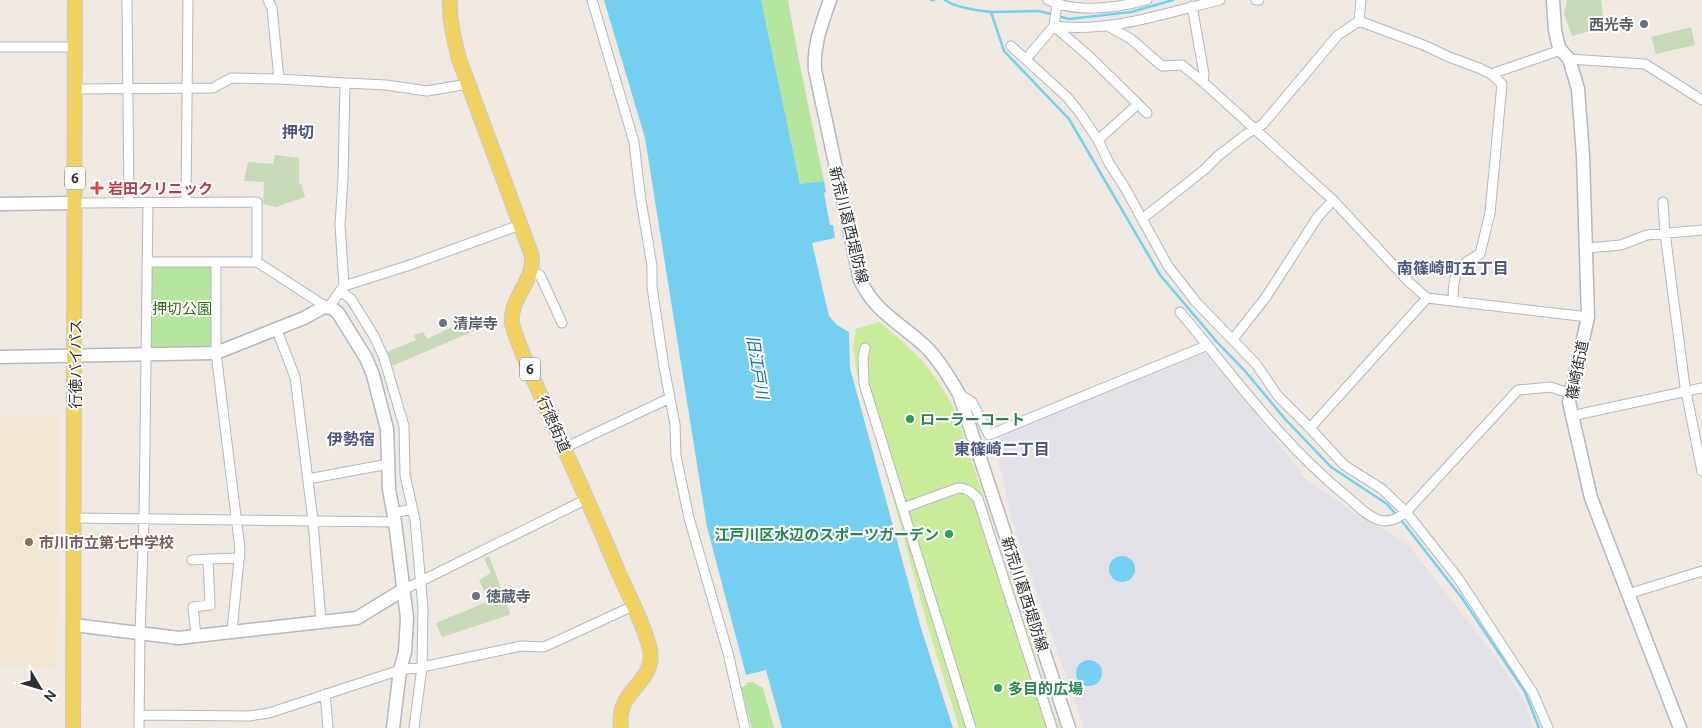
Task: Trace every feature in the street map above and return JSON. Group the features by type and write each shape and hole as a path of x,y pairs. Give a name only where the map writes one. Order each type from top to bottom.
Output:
{"main road":[{"name":"行徳バイパス","path":"73,728 76,0"},
{"path":"450,0 452,34 459,59 532,256 531,272"},
{"name":"行徳街道","path":"531,272 525,286 513,304 512,324 633,606 649,648 650,662 644,677 622,705 620,714 621,728"}],"street":[{"path":"127,0 129,203"},
{"path":"186,202 188,0"},
{"path":"268,0 272,8 279,79"},
{"path":"592,0 634,142 640,194 652,266 652,287 676,424 676,456 689,518 728,654 745,728"},
{"name":"新荒川葛西堤防線","path":"830,0 817,36 814,53 815,70 860,280 875,305 925,347 936,359 959,394 1068,728"},
{"path":"1048,0 1057,4 1084,9 1107,4 1147,0"},
{"path":"1054,26 1068,28 1108,26 1139,21 1220,0"},
{"path":"1359,21 1361,0"},
{"path":"1491,74 1554,52 1559,48 1554,30 1553,0"},
{"path":"1026,59 1054,26 1057,4"},
{"path":"1192,6 1204,74 1203,82"},
{"path":"1359,21 1426,46 1491,74 1502,84 1490,213 1480,254 1463,263 1453,282 1453,300"},
{"path":"1142,218 1204,170 1218,156 1263,124 1338,35 1359,21"},
{"path":"1054,26 1083,50 1147,113"},
{"path":"1108,26 1131,39 1162,66 1182,65 1203,82 1333,200 1409,282 1427,298 1588,317"},
{"path":"1011,46 1067,97 1098,140 1108,163 1142,218 1168,266 1196,302 1256,364 1278,396 1344,465 1382,489 1406,512 1458,578 1533,692 1548,728"},
{"path":"0,47 75,47"},
{"name":"篠崎街道","path":"1559,48 1569,59 1576,80 1582,120 1587,248 1588,317 1569,402 1571,416 1592,498 1680,728"},
{"path":"1569,59 1645,64 1702,100"},
{"path":"76,89 214,88 231,78 386,85 427,91 468,84"},
{"path":"345,83 340,225 342,289 351,299 374,336 384,358 404,426 405,475 417,538 423,608 422,667 414,728"},
{"path":"1098,140 1138,104"},
{"path":"1233,339 1266,297 1317,218 1333,200"},
{"path":"139,728 148,202"},
{"path":"0,204 256,202 256,262"},
{"path":"1662,202 1686,391 1702,471"},
{"path":"328,308 342,289 520,225"},
{"path":"1587,248 1621,245 1647,235 1702,230"},
{"path":"147,262 256,262 335,311 342,318 366,358 373,375 387,429 389,489 407,632 393,728"},
{"path":"216,262 216,353 240,558 232,631"},
{"path":"531,272 540,275 562,323"},
{"path":"1310,428 1427,298"},
{"path":"0,357 216,353 304,318 321,308 328,308"},
{"path":"1180,312 1266,418 1304,459 1364,511 1379,520 1394,520 1406,512 1518,390 1551,387 1571,394"},
{"path":"276,328 295,377 314,521 321,622"},
{"path":"959,394 972,402 988,435 1208,345"},
{"path":"865,348 863,358 864,384 972,728"},
{"path":"1571,416 1702,388"},
{"path":"564,448 670,398"},
{"path":"308,479 388,464"},
{"path":"903,508 958,488 964,488 973,492 978,499 1052,728"},
{"path":"74,625 179,638 357,618 420,581 587,499"},
{"path":"74,518 314,521 394,518 412,509"},
{"path":"192,560 240,558"},
{"path":"196,636 192,607 210,605 208,559"},
{"path":"1628,594 1702,571"},
{"path":"139,716 250,716 269,713 400,670 521,646 544,647 633,606"},
{"path":"326,694 328,728"}],"shaded area":[{"path":"1202,350 1237,388 1305,478 1350,510 1406,542 1496,658 1523,698 1533,728 1084,728 1010,515 1003,477 991,441"},
{"name":"市川市立第七中学校","path":"0,417 59,417 57,668 0,666"}],"green space":[{"path":"761,0 788,0 824,181 800,184"},
{"path":"1567,0 1601,0 1604,25 1572,36 1564,14"},
{"path":"1691,27 1695,45 1656,54 1651,37"},
{"path":"275,155 299,158 299,184 302,185 305,197 276,207 263,204 264,182 244,181 248,162 273,164"},
{"name":"押切公園","path":"209,265 213,269 212,345 209,348 154,349 151,346 151,270 155,266"},
{"path":"478,315 483,327 392,366 387,352 416,340 414,335 423,332 427,339"},
{"name":"江戸川区水辺のスポーツガーデン","path":"879,322 923,362 939,383 955,410 1059,728 959,728 926,620 857,375 853,347 856,329"},
{"path":"489,556 510,613 509,615 442,637 436,623 489,601 479,580 491,573 484,559"},
{"path":"753,682 763,688 774,728 752,728 741,687 747,685 746,683"}],"water":[{"name":"旧江戸川","path":"604,0 761,0 800,184 824,181 826,192 824,193 830,225 833,225 835,238 812,243 829,316 837,325 849,332 850,368 920,625 953,728 782,728 766,670 746,675 707,527 645,138"},
{"path":"1122,556 1132,559 1135,569 1132,579 1122,582 1112,579 1109,569 1112,559"},
{"path":"1089,660 1099,663 1102,673 1099,683 1089,686 1079,683 1076,673 1079,663"}],"waterway":[{"path":"945,0 960,7 991,12 1004,51 1069,119 1160,275 1285,419 1331,467 1387,504 1405,525 1462,598 1525,692 1539,728"},
{"path":"991,12 1039,11 1069,19 1131,12 1173,0"}],"place":[{"name":"西光寺","path":"1644,24"},
{"name":"岩田クリニック","path":"97,188"},
{"name":"清岸寺","path":"443,323"},
{"name":"ローラーコート","path":"910,419"},
{"name":"江戸川区水辺のスポーツガーデン","path":"949,534"},
{"name":"市川市立第七中学校","path":"29,542"},
{"name":"徳蔵寺","path":"476,596"},
{"name":"多目的広場","path":"998,688"}],"district":[{"name":"押切","path":"298,132"},
{"name":"南篠崎町五丁目","path":"1453,268"},
{"name":"伊勢宿","path":"351,439"},
{"name":"東篠崎二丁目","path":"1002,449"}]}
